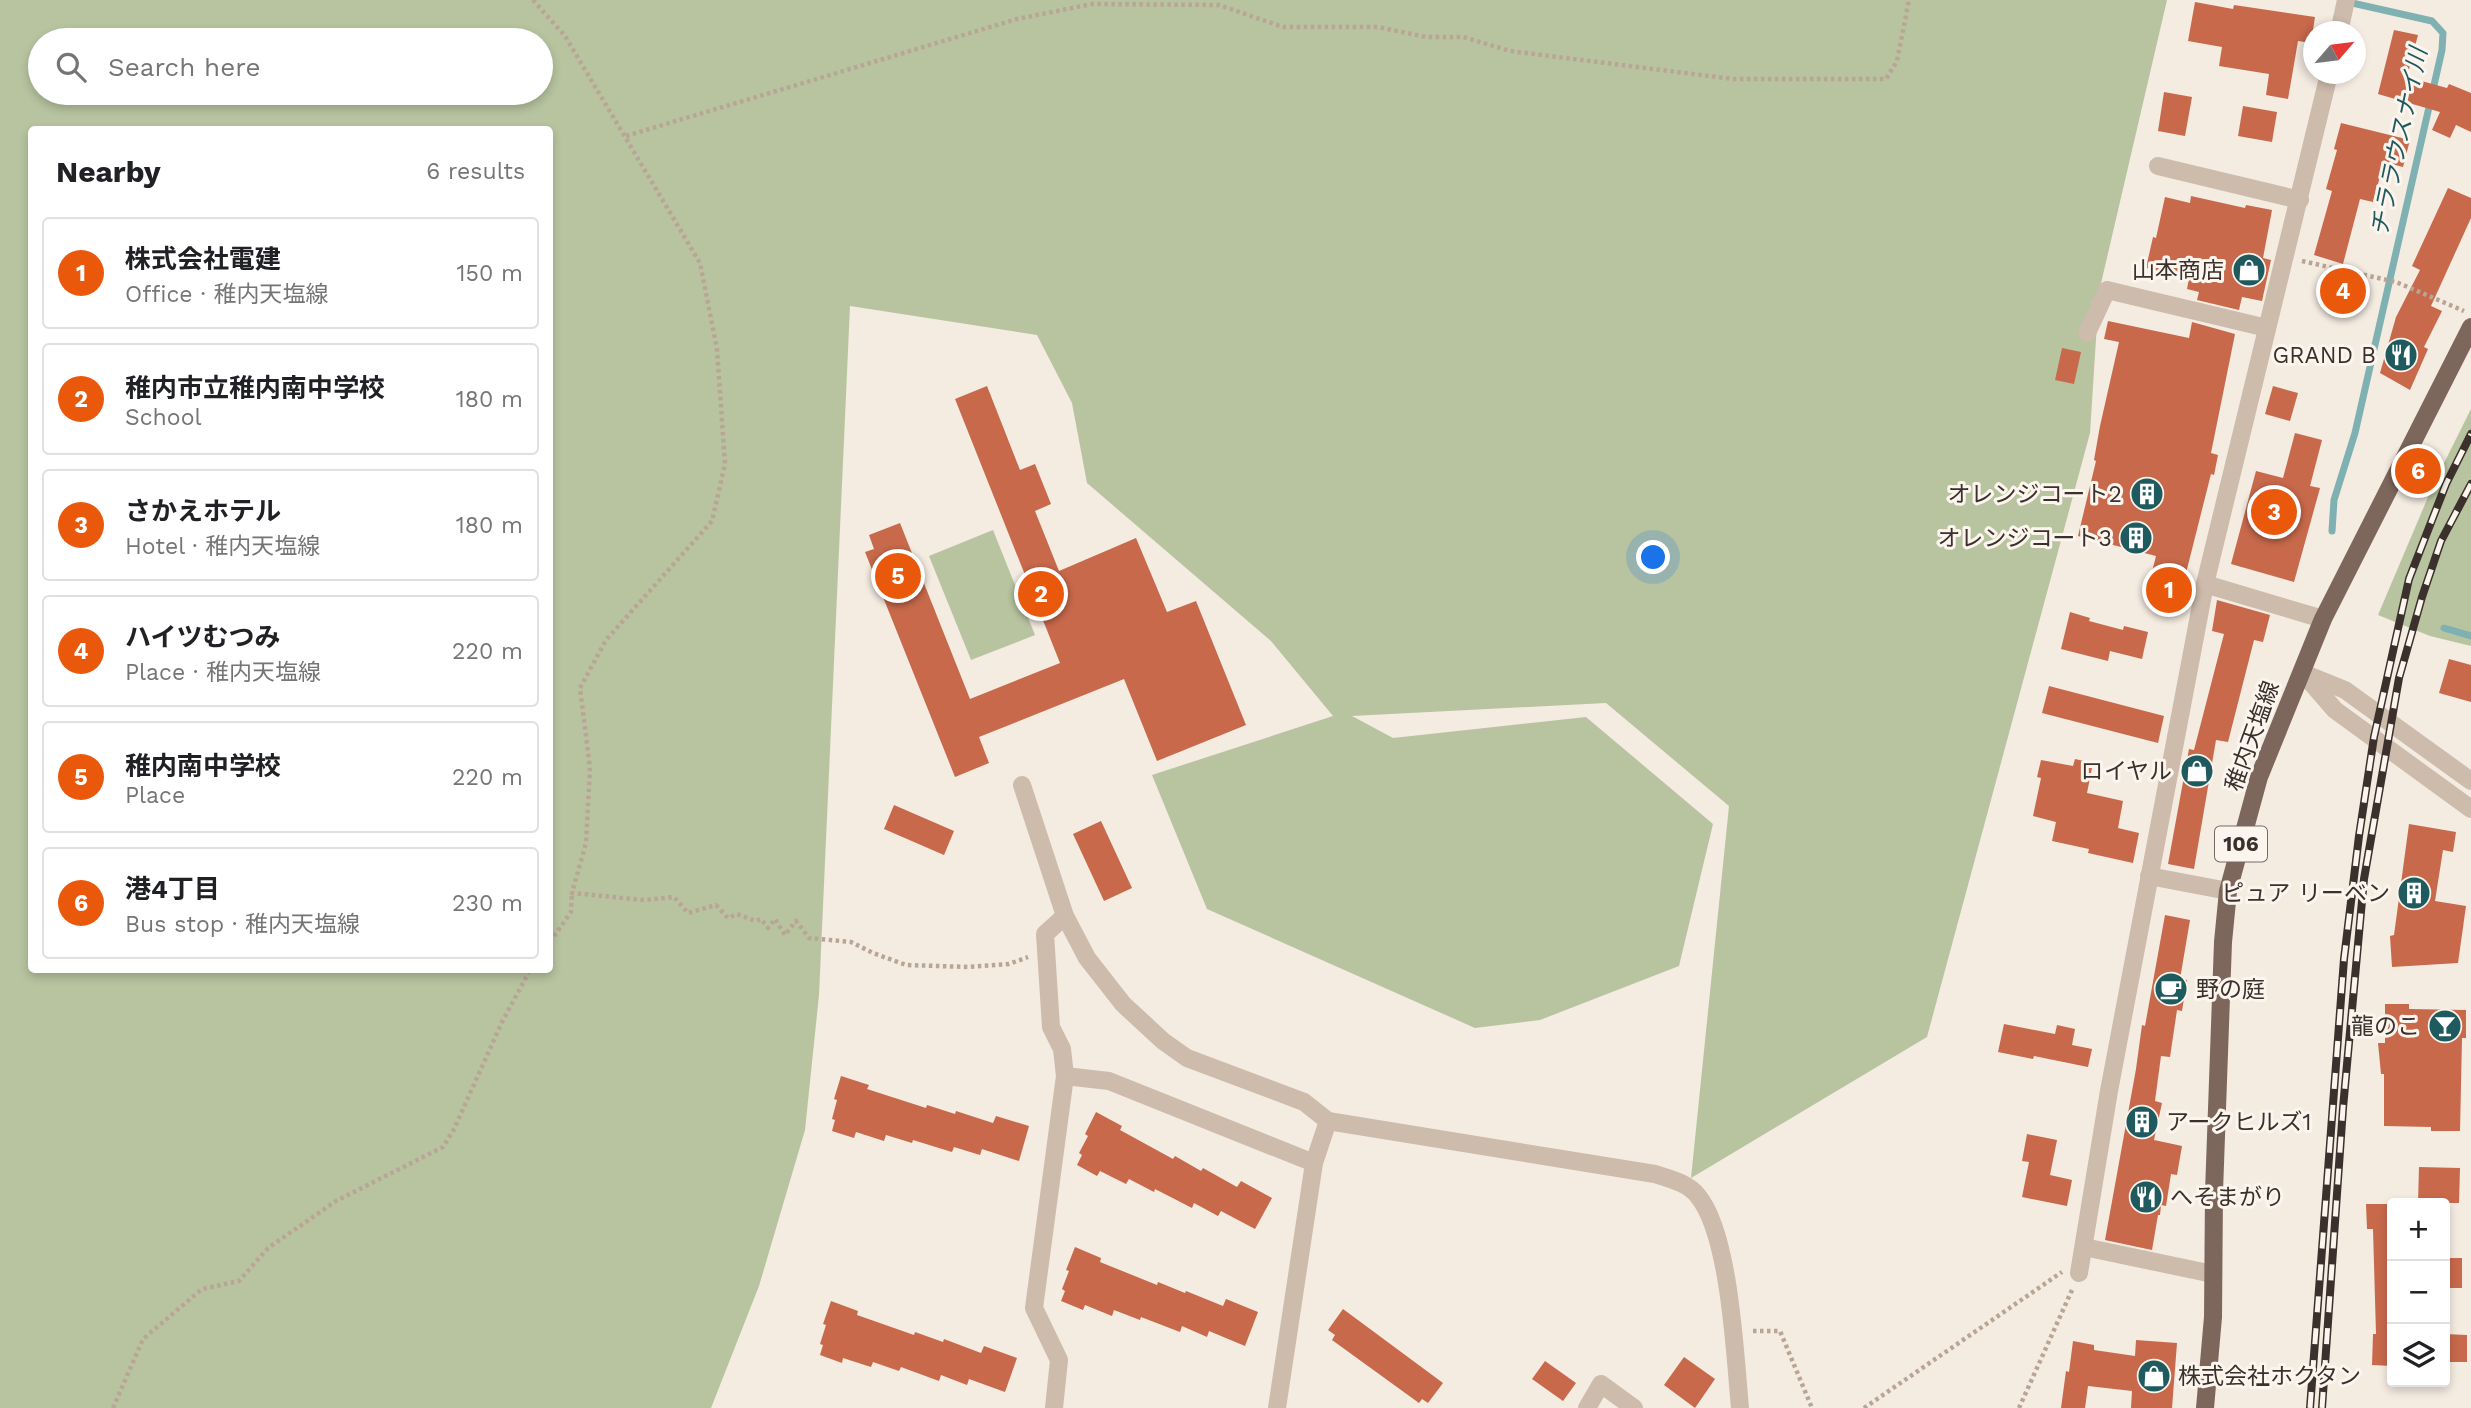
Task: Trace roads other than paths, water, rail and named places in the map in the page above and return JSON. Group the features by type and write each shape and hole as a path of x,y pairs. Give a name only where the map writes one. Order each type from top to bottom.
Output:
{"main road":[{"name":"稚内天塩線","path":"2205,1408 2213,1317 2223,942 2228,891 2259,777 2323,619 2471,327"}],"street":[{"path":"2213,1274 2082,1259 2109,1091 2205,584 2327,84"},
{"path":"2158,166 2300,200"},
{"path":"2087,333 2106,290 2267,328"},
{"path":"2205,584 2323,619"},
{"path":"2302,673 2345,691 2471,781"},
{"path":"2302,673 2335,710 2471,809"},
{"path":"1023,785 1065,916 1094,967 1123,1004 1163,1041 1187,1058 1304,1102 1328,1121 1655,1174 1679,1182 1698,1195 1713,1224 1722,1253 1740,1408"},
{"path":"2149,876 2228,891"},
{"path":"1054,1408 1059,1360 1034,1308 1065,1076 1062,1049 1051,1027 1045,934 1065,916"},
{"path":"1065,1076 1108,1081 1314,1163"},
{"path":"1277,1408 1314,1163 1328,1121"},
{"path":"1587,1408 1601,1384 1634,1408"}],"waterway":[{"name":"チララウスナイ川","path":"2332,531 2334,500 2355,433 2442,50 2443,33 2432,21 2348,2"},
{"name":"チララウスナイ川","path":"2444,628 2471,636"}],"railway":[{"path":"2310,1408 2344,959 2374,737 2409,579 2446,484 2471,434"},
{"path":"2322,1408 2343,1108 2364,879 2399,678 2441,541 2471,484"}],"place":[{"name":"山本商店","path":"2249,270"},
{"name":"ハイツむつみ","path":"2343,291"},
{"name":"GRAND B","path":"2401,355"},
{"name":"港4丁目","path":"2418,471"},
{"name":"オレンジコート2","path":"2147,494"},
{"name":"さかえホテル","path":"2274,512"},
{"name":"オレンジコート3","path":"2136,538"},
{"name":"稚内南中学校","path":"898,576"},
{"name":"株式会社電建","path":"2169,590"},
{"name":"稚内市立稚内南中学校","path":"1041,594"},
{"name":"ロイヤル","path":"2197,771"},
{"name":"ピュア リーベン","path":"2414,893"},
{"name":"野の庭","path":"2171,989"},
{"name":"龍のこ","path":"2445,1026"},
{"name":"アークヒルズ1","path":"2142,1122"},
{"name":"へそまがり","path":"2146,1197"},
{"name":"株式会社ホクタン","path":"2154,1376"}]}
